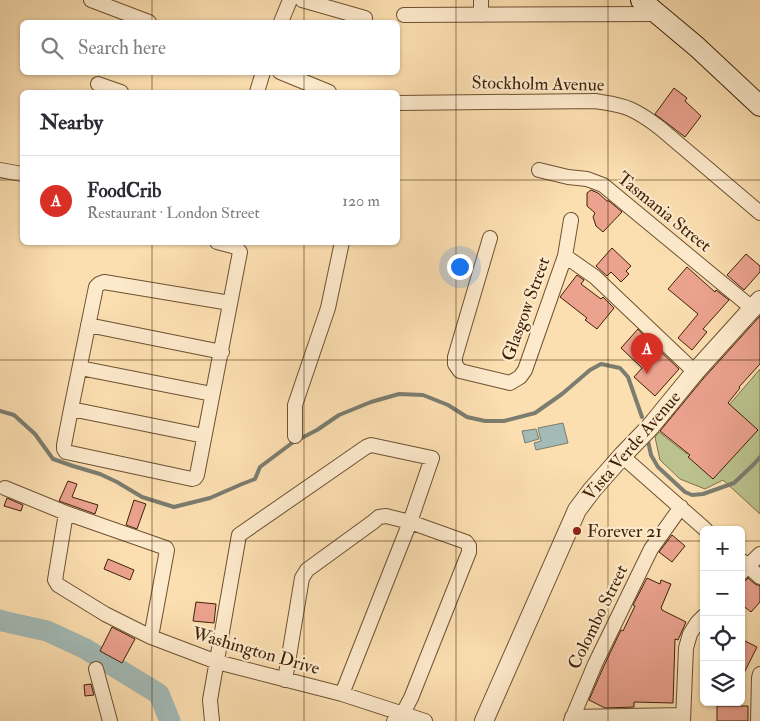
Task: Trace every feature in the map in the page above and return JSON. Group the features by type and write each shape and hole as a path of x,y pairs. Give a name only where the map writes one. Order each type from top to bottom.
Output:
{"main road":[{"path":"641,0 697,47 760,106"}],"street":[{"path":"91,0 145,20"},
{"path":"283,20 290,0"},
{"path":"302,0 365,18"},
{"path":"481,0 481,14"},
{"path":"404,15 658,14"},
{"path":"258,90 262,75"},
{"path":"287,75 324,90"},
{"path":"98,84 116,90"},
{"name":"Stockholm Avenue","path":"400,103 595,101 613,104 644,116 760,213"},
{"path":"0,170 20,174"},
{"name":"Tasmania Street","path":"539,170 602,185 756,304"},
{"name":"Glasgow Street","path":"490,238 455,357 455,364 460,371 510,383 520,377 525,370 566,256 571,220"},
{"path":"230,303 104,282 99,284 96,287 71,409 64,445 66,452 192,479 195,478 222,352 240,252 236,246 231,245"},
{"path":"295,436 295,404 328,308 341,245"},
{"path":"566,256 595,278 696,372"},
{"name":"Vista Verde Avenue","path":"484,721 575,514 592,490 650,427 756,304"},
{"path":"88,325 222,352"},
{"path":"80,368 212,394"},
{"path":"71,409 204,436"},
{"path":"212,721 210,700 239,535 371,445 432,458 410,522 342,694"},
{"path":"622,456 702,526"},
{"path":"5,488 66,514 167,549 151,638"},
{"name":"Colombo Street","path":"571,719 595,664 651,549 681,507"},
{"name":"Washington Drive","path":"66,514 55,580 58,585 105,614 151,638 217,662 342,694 399,717 425,721"},
{"path":"285,680 302,578 307,570 379,517 386,516 410,522 466,542 470,552 411,698 399,717"},
{"path":"745,565 760,554"},
{"path":"745,568 760,577"},
{"path":"571,719 683,718 686,648 690,634 700,620"},
{"path":"96,669 110,721"},
{"path":"758,721 760,674"}],"green space":[{"path":"760,369 760,514 723,480 705,489 680,479 660,460 655,437 659,432 687,454"}],"water":[{"path":"563,423 568,443 536,450 534,443 541,441 538,428"},
{"path":"536,429 539,439 525,443 522,431"}],"building":[{"path":"674,88 687,98 685,101 701,116 685,137 655,114"},
{"path":"591,190 598,193 622,212 603,232 596,226 593,217 595,213 587,206 587,193"},
{"path":"612,248 631,266 626,271 629,274 621,282 611,272 607,276 596,266"},
{"path":"746,254 760,266 760,272 744,290 727,275"},
{"path":"687,267 715,292 716,290 729,300 703,329 707,332 692,350 678,338 698,314 668,289"},
{"path":"577,275 584,280 581,284 601,299 603,297 614,308 597,329 585,320 587,318 560,297"},
{"path":"760,316 760,364 739,387 728,403 758,430 713,479 688,457 690,455 660,431 703,379"},
{"path":"638,329 644,336 642,338 657,352 659,350 679,369 655,396 634,377 642,368 621,348"},
{"path":"68,481 77,484 72,497 98,505 95,514 59,501"},
{"path":"7,498 23,505 21,511 4,506"},
{"path":"134,500 146,504 137,529 126,525"},
{"path":"672,535 685,546 672,562 659,552"},
{"path":"108,559 134,570 130,580 104,569"},
{"path":"647,578 660,584 661,580 671,584 661,608 686,622 678,640 675,639 673,703 634,702 634,707 605,708 589,700"},
{"path":"748,578 760,586 760,602 751,612 745,607 745,581"},
{"path":"196,602 216,604 214,623 193,621"},
{"path":"112,627 135,639 122,663 100,651"},
{"path":"745,641 757,647 745,671"},
{"path":"91,684 94,695 85,696 84,685"},
{"path":"717,706 748,706 748,721 717,721"}],"waterway":[{"path":"0,411 14,415 35,434 53,459 100,474 142,497 174,507 210,498 255,479 260,467 292,443 317,430 339,415 371,402 399,394 423,395 448,405 467,417 485,421 504,421 535,413 562,394 590,370 601,364 620,368 628,377 642,417"},
{"path":"648,441 651,455 658,467 685,492 692,495 703,494 734,483 760,457"},
{"path":"0,620 47,631 84,648 159,694 170,721"}],"place":[{"name":"FoodCrib","path":"647,374"},
{"name":"Forever 21","path":"577,531"}]}
